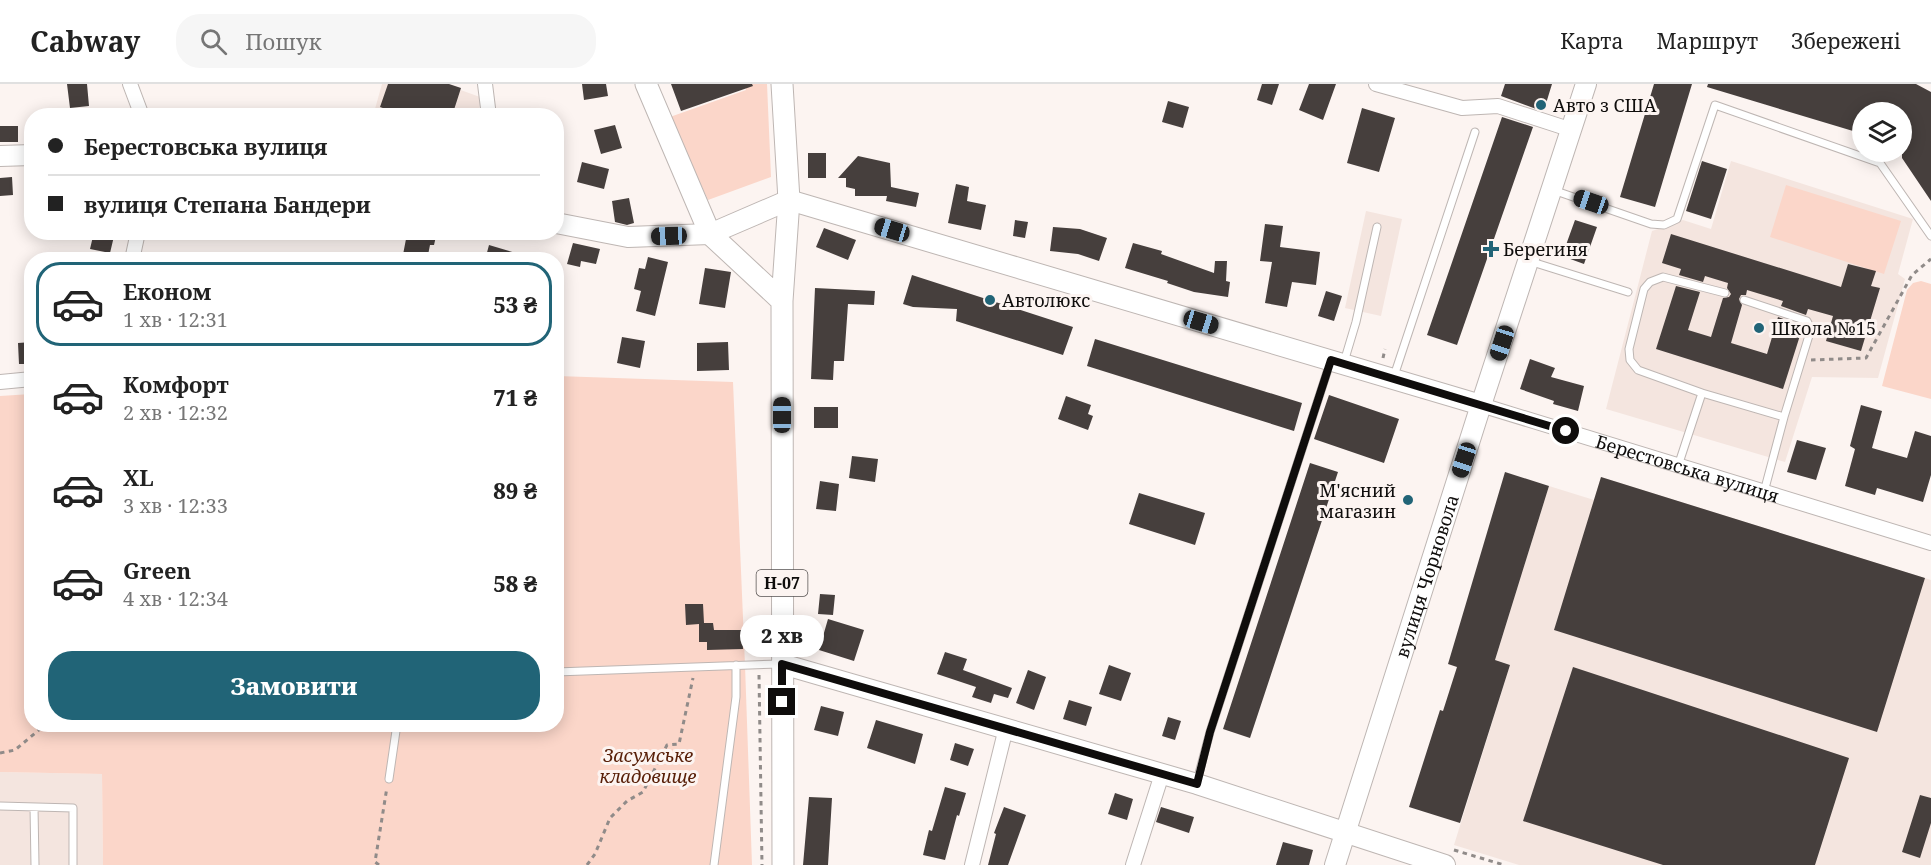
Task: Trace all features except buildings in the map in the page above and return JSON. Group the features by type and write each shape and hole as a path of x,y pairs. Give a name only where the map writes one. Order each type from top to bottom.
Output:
{"main road":[{"path":"646,84 710,234 782,302"},
{"name":"Н-07","path":"782,84 789,200 782,302 783,865"}],"street":[{"path":"130,84 139,108"},
{"path":"485,84 488,108"},
{"path":"1376,84 1462,108 1498,106 1572,130"},
{"name":"вулиця Чорновола","path":"1335,865 1586,84"},
{"path":"0,156 24,155"},
{"path":"564,225 628,237 710,234 789,200"},
{"name":"Берестовська вулиця","path":"789,200 1482,405 1931,543"},
{"path":"0,382 24,380"},
{"path":"782,664 1197,784 1446,865"},
{"path":"972,865 1006,728"},
{"path":"1133,865 1162,774"}],"lane":[{"path":"1553,190 1651,224 1664,225 1677,219 1715,105 1880,163 1931,236"},
{"path":"1393,379 1475,132"},
{"path":"1197,784 1210,732 1337,362 1356,322 1377,227"},
{"path":"1529,261 1628,292"},
{"path":"1725,293 1663,277 1650,282 1644,289 1629,349 1630,360 1638,370 1702,393 1784,417"},
{"path":"1744,300 1807,321 1811,329 1764,492"},
{"path":"1678,466 1702,393"},
{"path":"564,672 782,664"},
{"path":"714,865 736,697 736,665"},
{"path":"388,780 396,732"},
{"path":"0,806 73,808 73,865"},
{"path":"34,807 35,865"}],"path":[{"path":"1803,361 1866,358 1912,275 1931,259"},
{"path":"759,665 762,865"},
{"path":"587,865 595,854 610,818 627,801 644,792 667,745 679,744 696,668"},
{"path":"0,753 15,750 36,732"},
{"path":"375,862 388,780"},
{"path":"370,865 375,862"},
{"path":"375,862 380,865"}],"shaded area":[{"path":"382,84 444,84 480,97 479,108 375,108"},
{"name":"Школа №15","path":"1731,161 1913,219 1898,274 1905,279 1878,378 1812,377 1785,462 1606,409 1652,231 1683,220 1711,229"},
{"path":"1366,211 1402,219 1381,316 1345,308"},
{"path":"1601,477 1931,580 1931,865 1519,865 1454,845 1510,665 1495,660 1549,486 1594,500"},
{"path":"0,772 102,774 103,865 0,865"}],"green space":[{"path":"745,84 767,84 771,177 708,200 670,117 746,90"},
{"path":"1786,185 1901,221 1884,274 1770,237"},
{"path":"1921,281 1931,284 1931,399 1882,386 1907,290 1913,283"},
{"name":"Засумське кладовище","path":"564,376 733,382 752,865 103,865 102,774 0,772 0,396 24,394 24,732 564,732"}],"place":[{"name":"Авто з США","path":"1541,105"},
{"name":"Берегиня","path":"1491,249"},
{"name":"Автолюкс","path":"990,300"},
{"name":"Школа №15","path":"1759,328"},
{"name":"М'ясний магазин","path":"1408,500"}],"route":[{"path":"782,702 782,664 1197,784 1210,732 1331,360 1566,431"}]}
